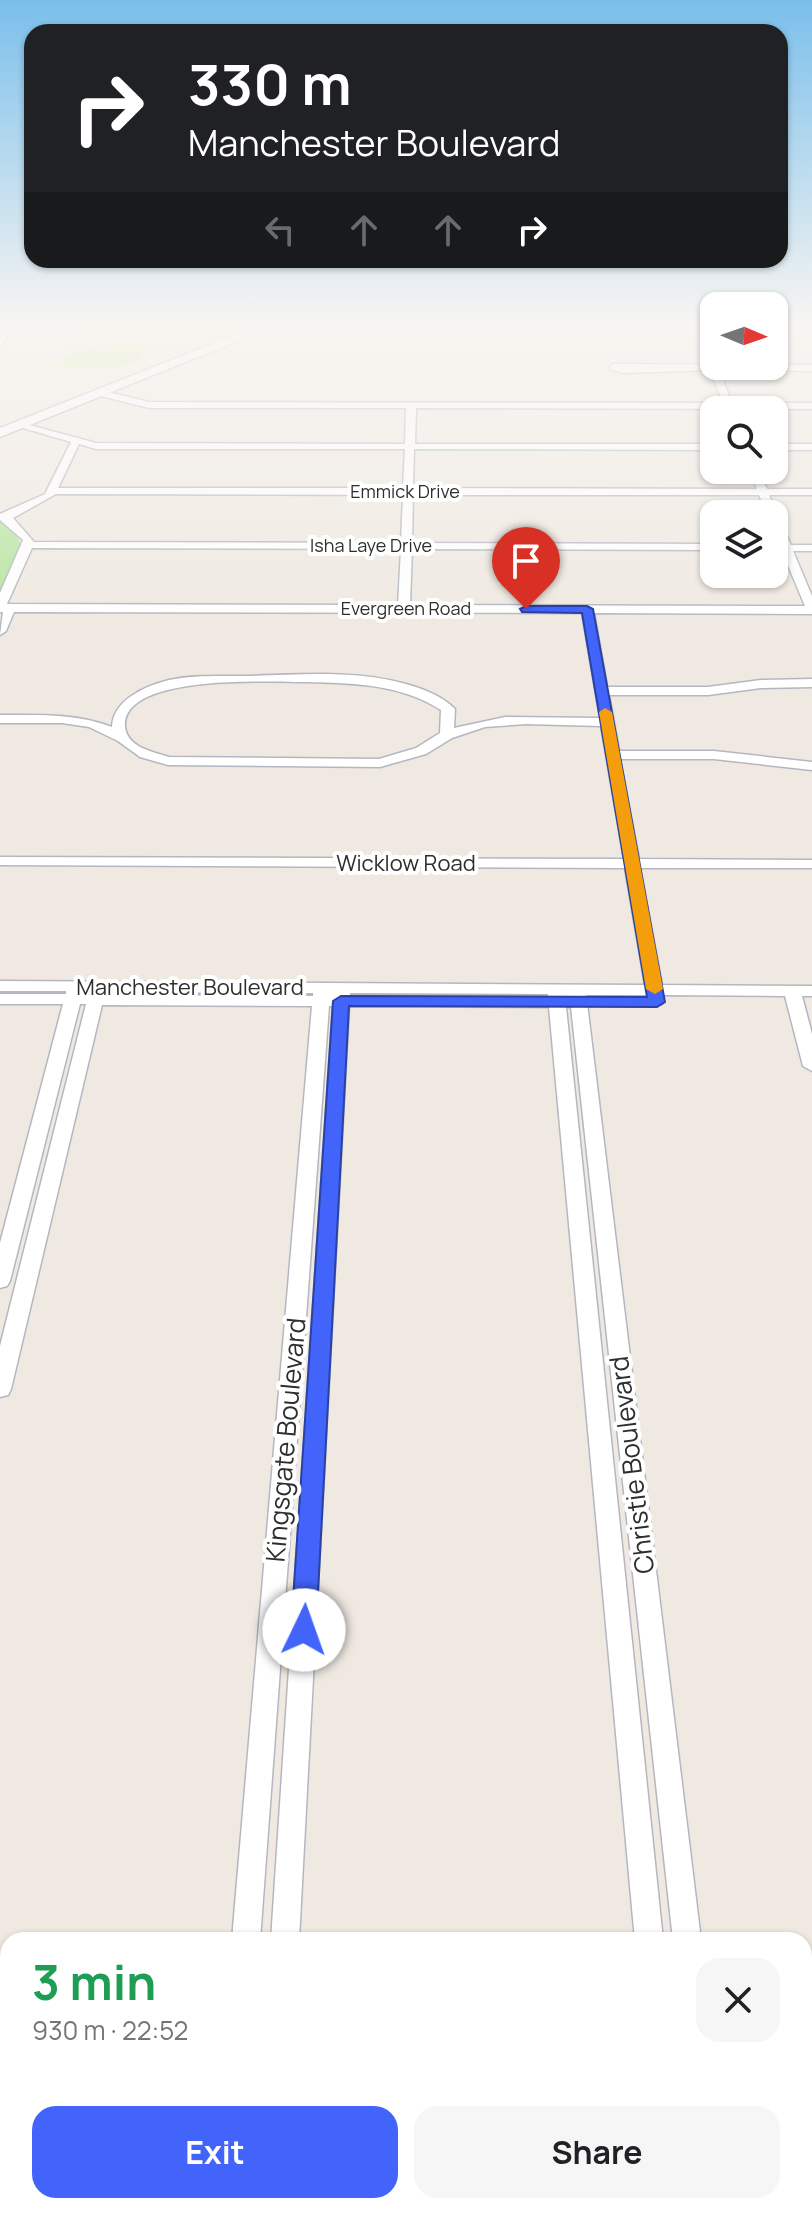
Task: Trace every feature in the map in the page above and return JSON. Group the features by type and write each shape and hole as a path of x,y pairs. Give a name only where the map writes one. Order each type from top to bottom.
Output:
{"street":[{"path":"22,426 75,443 96,446 700,447"},
{"path":"404,609 410,426"},
{"path":"0,631 3,607 28,545 28,539 3,517 49,496 75,443"},
{"path":"788,447 812,447"},
{"path":"760,484 767,500"},
{"name":"Emmick Drive","path":"53,491 812,492"},
{"name":"Isha Laye Drive","path":"28,545 700,547"},
{"path":"788,548 812,548"},
{"path":"788,564 812,610"},
{"name":"Evergreen Road","path":"3,607 812,610"},
{"path":"587,609 656,996"},
{"path":"57,720 94,715 157,689 186,682 363,681 408,687 439,701 448,722"},
{"path":"602,691 708,691 761,684 812,683"},
{"path":"119,737 116,729 118,719 129,703"},
{"path":"0,719 95,724 144,754 168,761 380,763 421,751 448,722 607,722"},
{"path":"448,722 471,726 512,721"},
{"path":"613,755 714,755 812,766"},
{"name":"Wicklow Road","path":"0,861 812,864"},
{"name":"Manchester Boulevard","path":"0,986 74,993"},
{"name":"Manchester Boulevard","path":"0,999 74,993 800,999 812,991"},
{"path":"0,1281 74,993"},
{"path":"0,1389 96,993"},
{"name":"Kingsgate Boulevard","path":"247,1932 331,995"},
{"name":"Kingsgate Boulevard","path":"285,1932 331,995"},
{"name":"Christie Boulevard","path":"567,996 648,1932"},
{"name":"Christie Boulevard","path":"567,996 686,1932"},
{"path":"800,999 812,1066"}],"green space":[{"path":"0,520 14,530 21,545 0,591"}],"slow traffic":[{"path":"605,712 655,989"}],"route":[{"path":"304,1630 341,1001 657,1002 587,609 526,609"}]}
